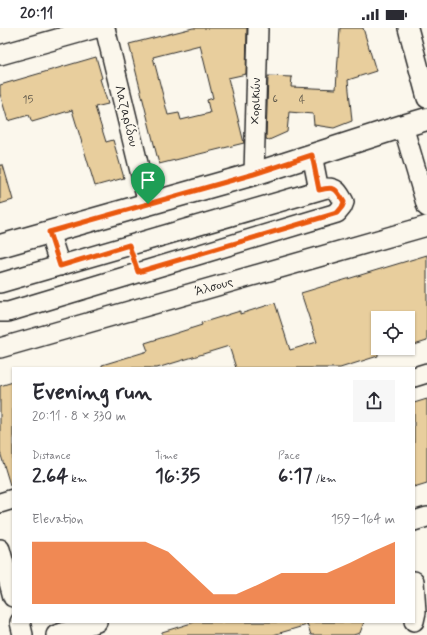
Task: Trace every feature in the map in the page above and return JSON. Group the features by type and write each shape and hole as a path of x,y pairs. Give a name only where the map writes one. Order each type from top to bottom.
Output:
{"main road":[{"path":"0,246 254,174 427,119"}],"street":[{"path":"0,55 96,28"},
{"name":"Λαζαρίδου","path":"104,28 148,204"},
{"name":"Χορικών","path":"254,174 258,28"},
{"path":"408,28 427,98"},
{"path":"402,126 427,207"},
{"path":"312,155 319,190"},
{"path":"0,283 319,190 332,188 337,190 344,202 337,213 8,312 0,312"},
{"name":"Άλσους","path":"0,348 427,226"},
{"path":"49,232 60,266"},
{"path":"129,245 138,272"},
{"path":"415,377 427,373"},
{"path":"0,503 12,499"},
{"path":"415,521 427,517"},
{"path":"0,549 12,593"},
{"path":"415,589 418,613"},
{"path":"20,623 23,635"},
{"path":"56,635 94,623"},
{"path":"410,635 414,623"}],"building":[{"path":"193,28 247,28 246,74 228,78 244,143 159,164 129,44","holes":["200,45 213,98 207,100 210,113 181,120 179,113 168,115 153,57"]},
{"path":"340,28 363,28 376,71 348,80 352,121 334,128 314,125 313,114 289,112 287,132 269,140 266,139 268,76 292,77 291,87 336,89"},
{"path":"96,57 102,78 100,79 108,104 95,107 106,142 113,140 124,178 95,186 72,110 32,122 29,115 8,121 0,94 0,85"},
{"path":"0,165 3,165 13,200 0,204"},
{"path":"427,255 427,341 415,345 415,311 371,311 371,355 378,356 343,367 236,367 229,346 160,367 102,367 102,365 148,351 145,343 240,311 240,314 275,303 290,350 317,342 301,293"},
{"path":"12,382 12,485 10,485 0,452 0,386"},
{"path":"427,399 427,483 415,487 415,403"},
{"path":"192,623 307,623 307,625 273,635 162,635 162,632"},
{"path":"307,623 364,623 360,633 353,635 311,635"}],"route":[{"path":"312,155 319,190 334,188 339,192 344,202 337,213 138,272 129,245 60,266 49,232 148,204 254,174 312,155"}]}
